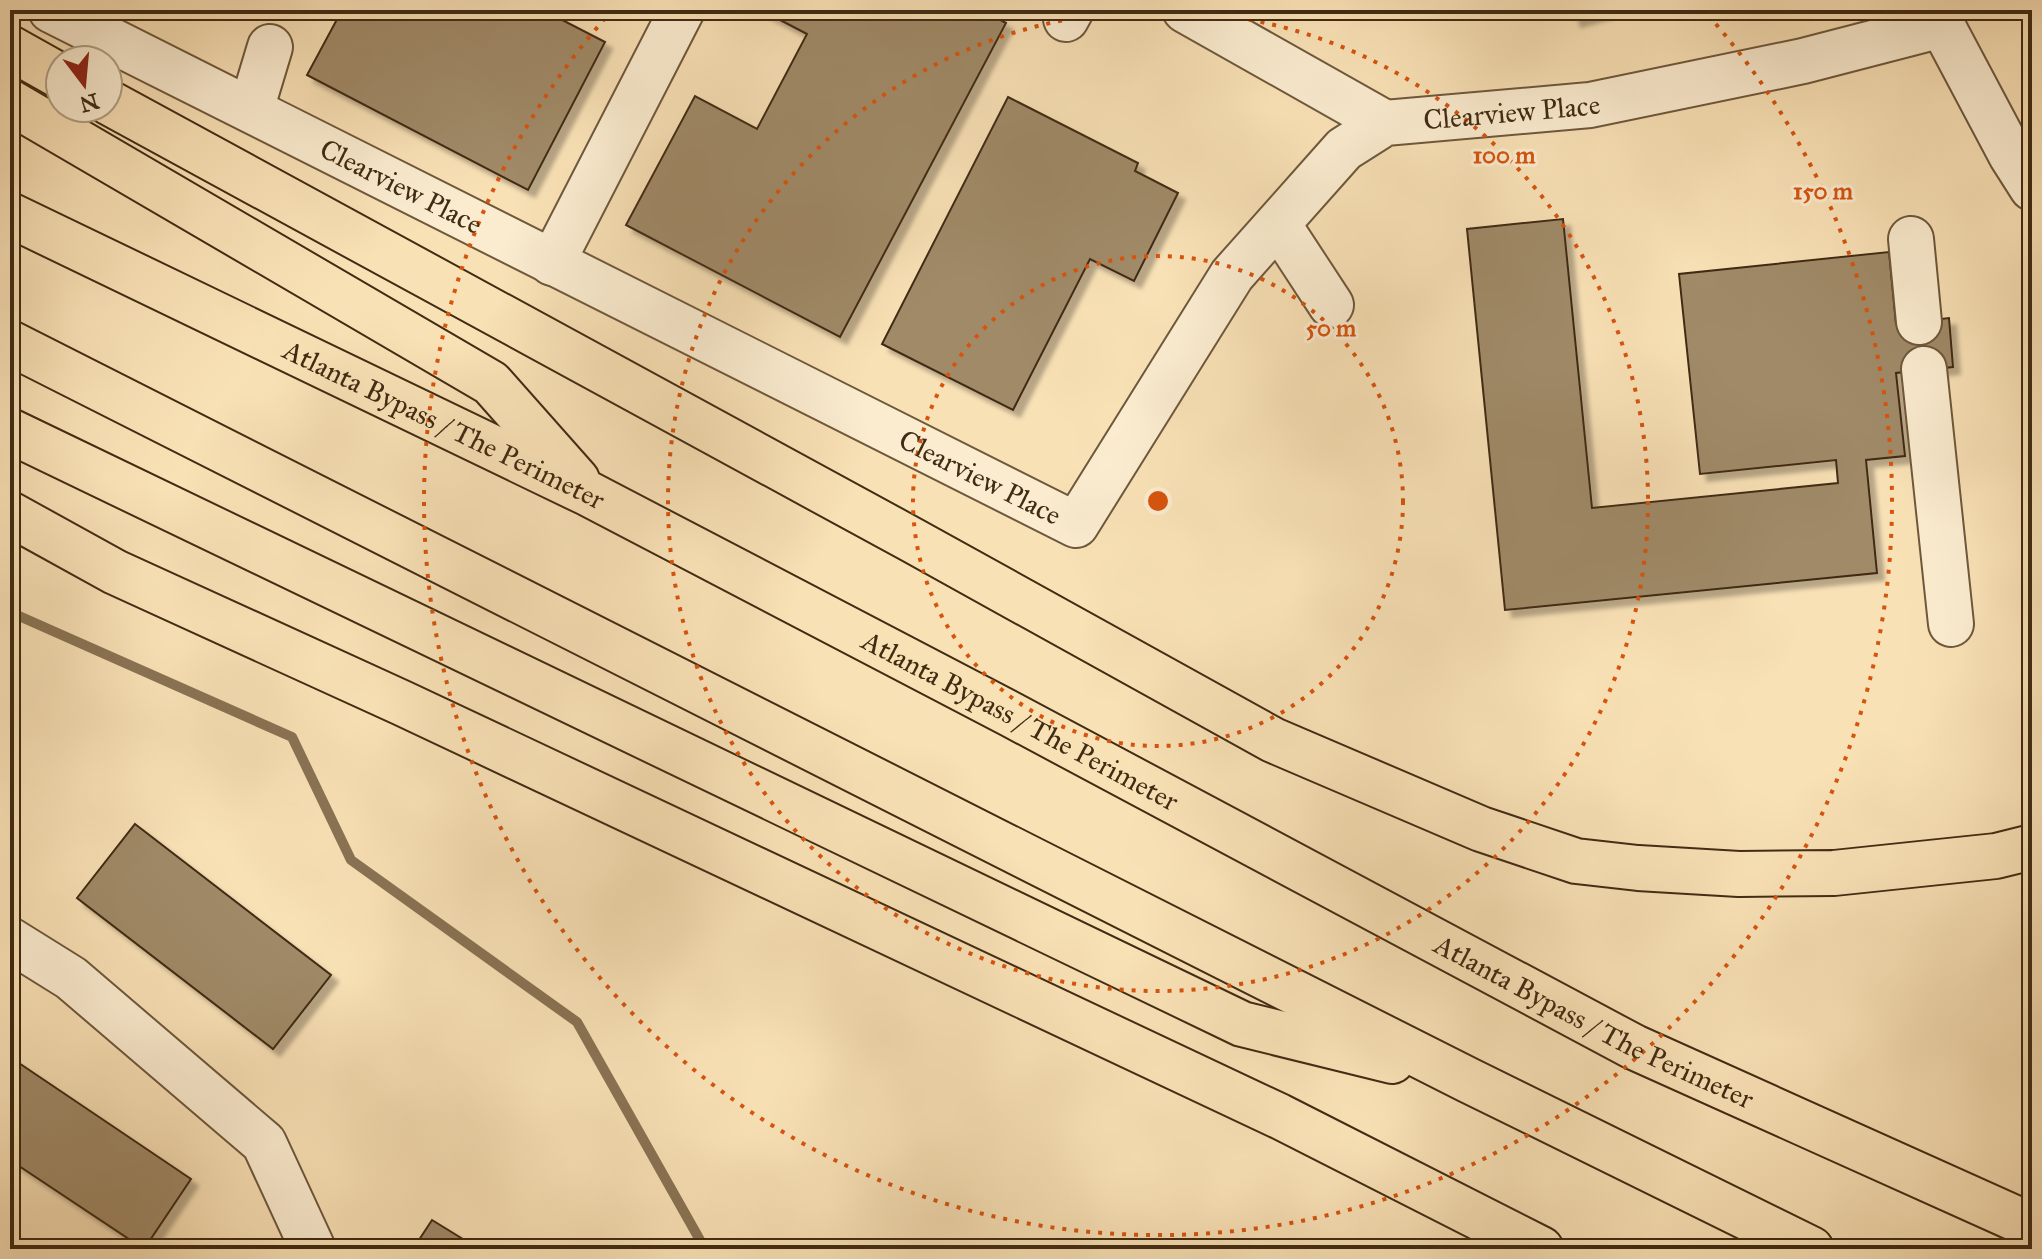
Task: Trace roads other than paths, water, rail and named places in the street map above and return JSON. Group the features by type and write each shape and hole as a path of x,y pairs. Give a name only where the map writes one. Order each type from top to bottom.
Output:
{"highway":[{"path":"10,48 44,67"},
{"path":"10,102 491,383 589,494"},
{"path":"124,111 1273,740 1481,829 1576,861 1739,874 1834,873 1996,856 2032,847"},
{"name":"Atlanta Bypass / The Perimeter","path":"10,215 589,494 1012,715 1634,1047 2032,1226"},
{"path":"10,343 1468,1080 1811,1249"},
{"path":"10,431 1242,1024 1468,1080"},
{"path":"10,514 115,572 417,710 1279,1116 1541,1249"}],"street":[{"name":"Clearview Place","path":"51,10 1076,525 1232,275 1344,149 1385,123 1590,105 1803,61 1941,18"},
{"path":"552,263 682,10"},
{"path":"1185,10 1385,123"},
{"path":"1941,18 2011,155 2032,188"},
{"path":"251,110 270,47"},
{"path":"1278,224 1331,305"},
{"path":"1911,239 1919,322"},
{"path":"1924,369 1951,624"},
{"path":"10,940 71,978 264,1143 313,1249"}],"waterway":[{"path":"10,612 292,737 351,860 577,1022 705,1249"}]}
